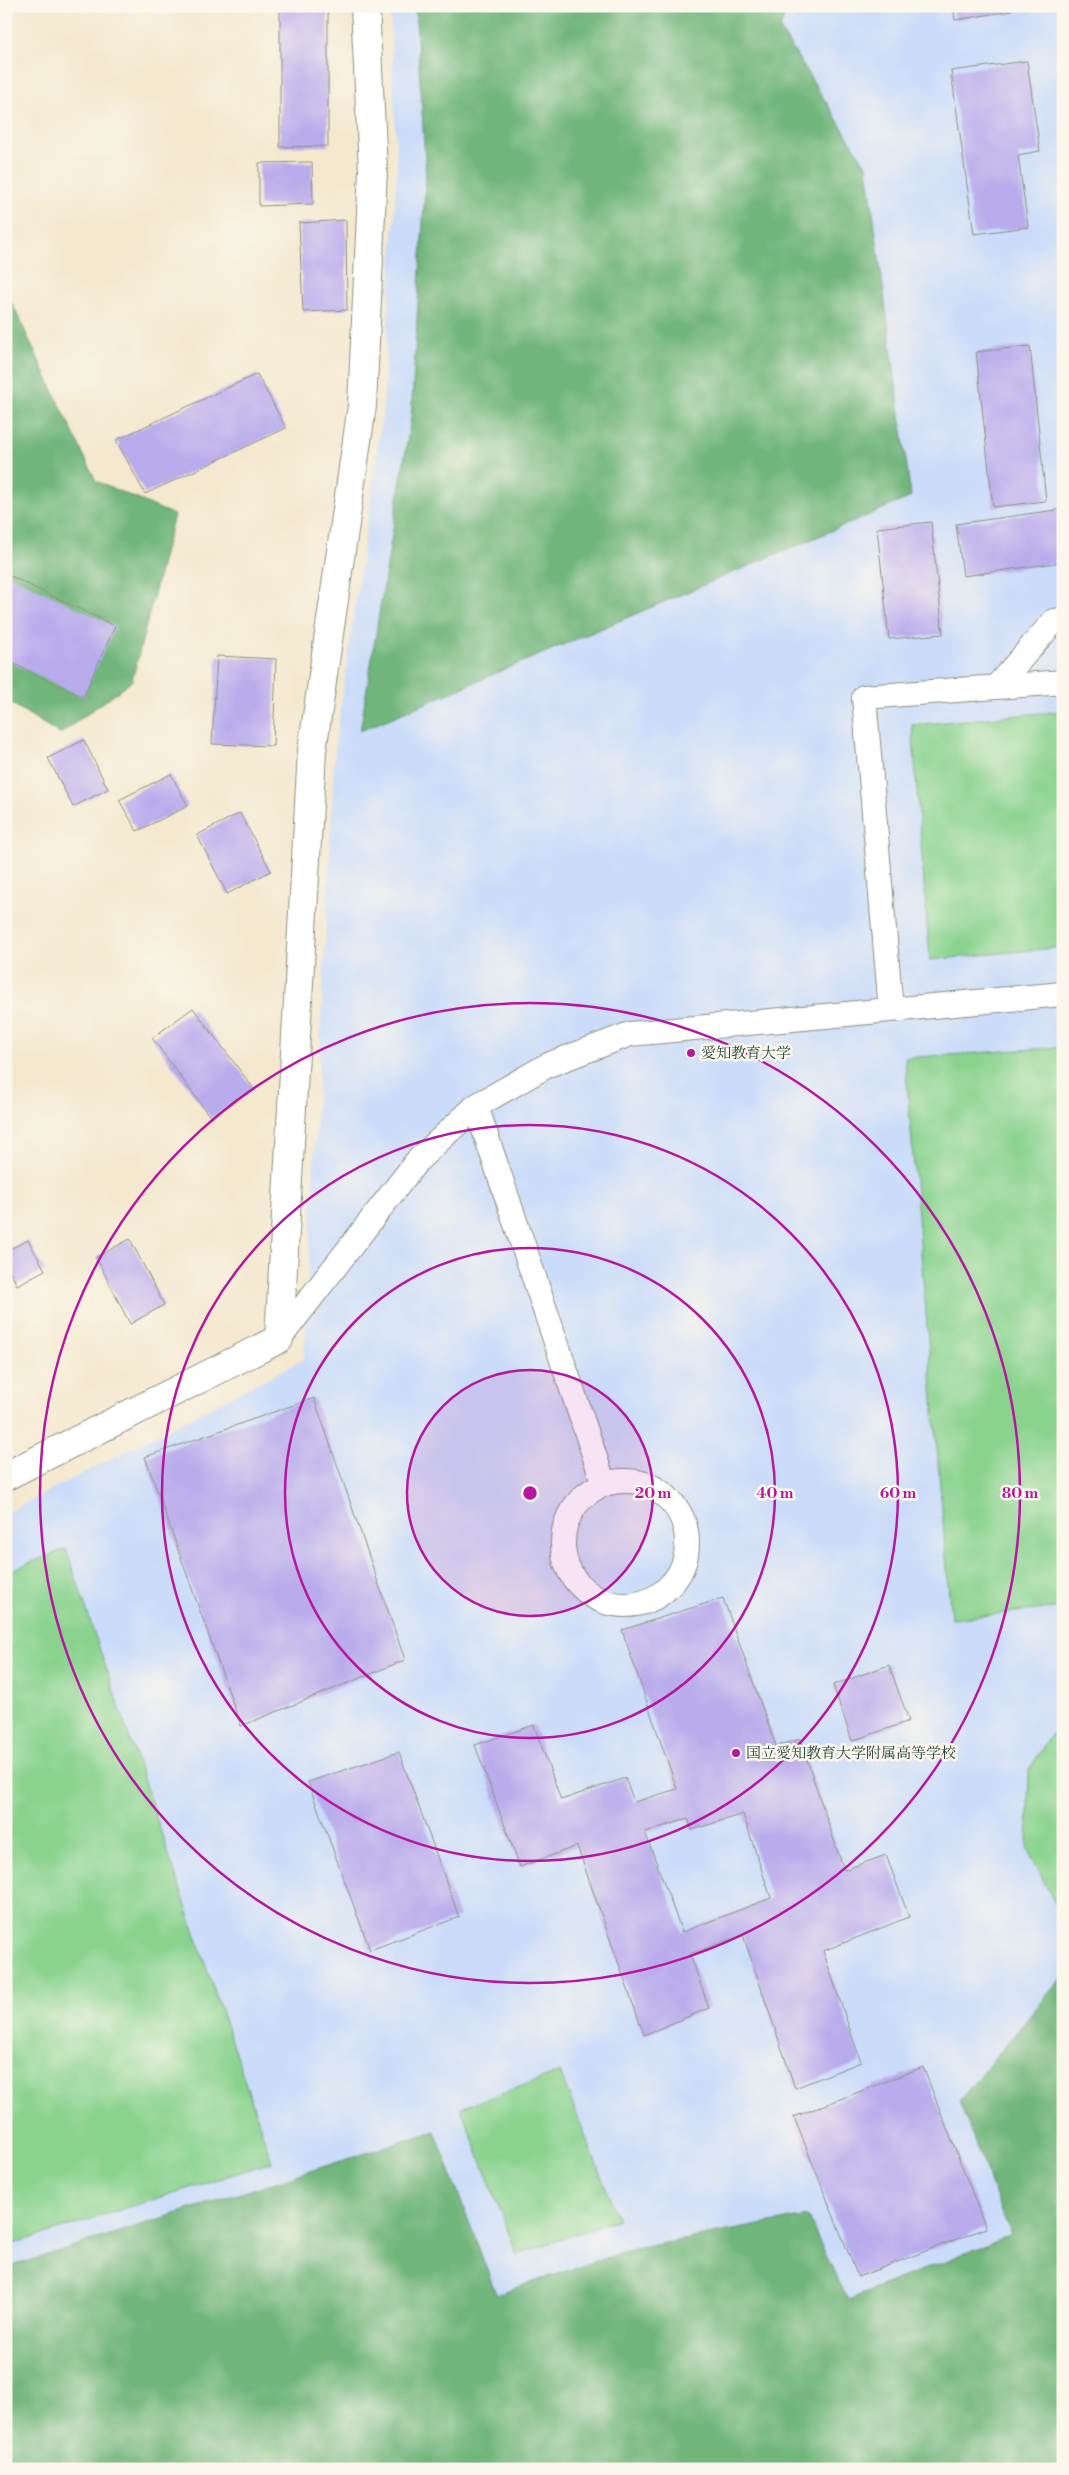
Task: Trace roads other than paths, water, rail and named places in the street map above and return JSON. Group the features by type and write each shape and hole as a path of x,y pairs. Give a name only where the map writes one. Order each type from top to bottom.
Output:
{"street":[{"path":"6,1476 279,1339 312,751 362,406 373,170 365,6"}],"lane":[{"path":"998,686 1054,621 1063,620"},
{"path":"891,1010 864,697 1063,682"},
{"path":"279,1339 417,1161 476,1106 548,1066 630,1034 1063,994"},
{"path":"476,1106 604,1484"},
{"path":"625,1481 647,1485 665,1495 679,1512 686,1533 686,1554 679,1575 665,1591 647,1602 627,1606 608,1604 590,1595 576,1582 566,1565 563,1545 565,1526 573,1508 587,1494 604,1484 625,1481"}],"place":[{"name":"愛知教育大学","path":"691,1053"},
{"name":"国立愛知教育大学附属高等学校","path":"736,1753"}]}
